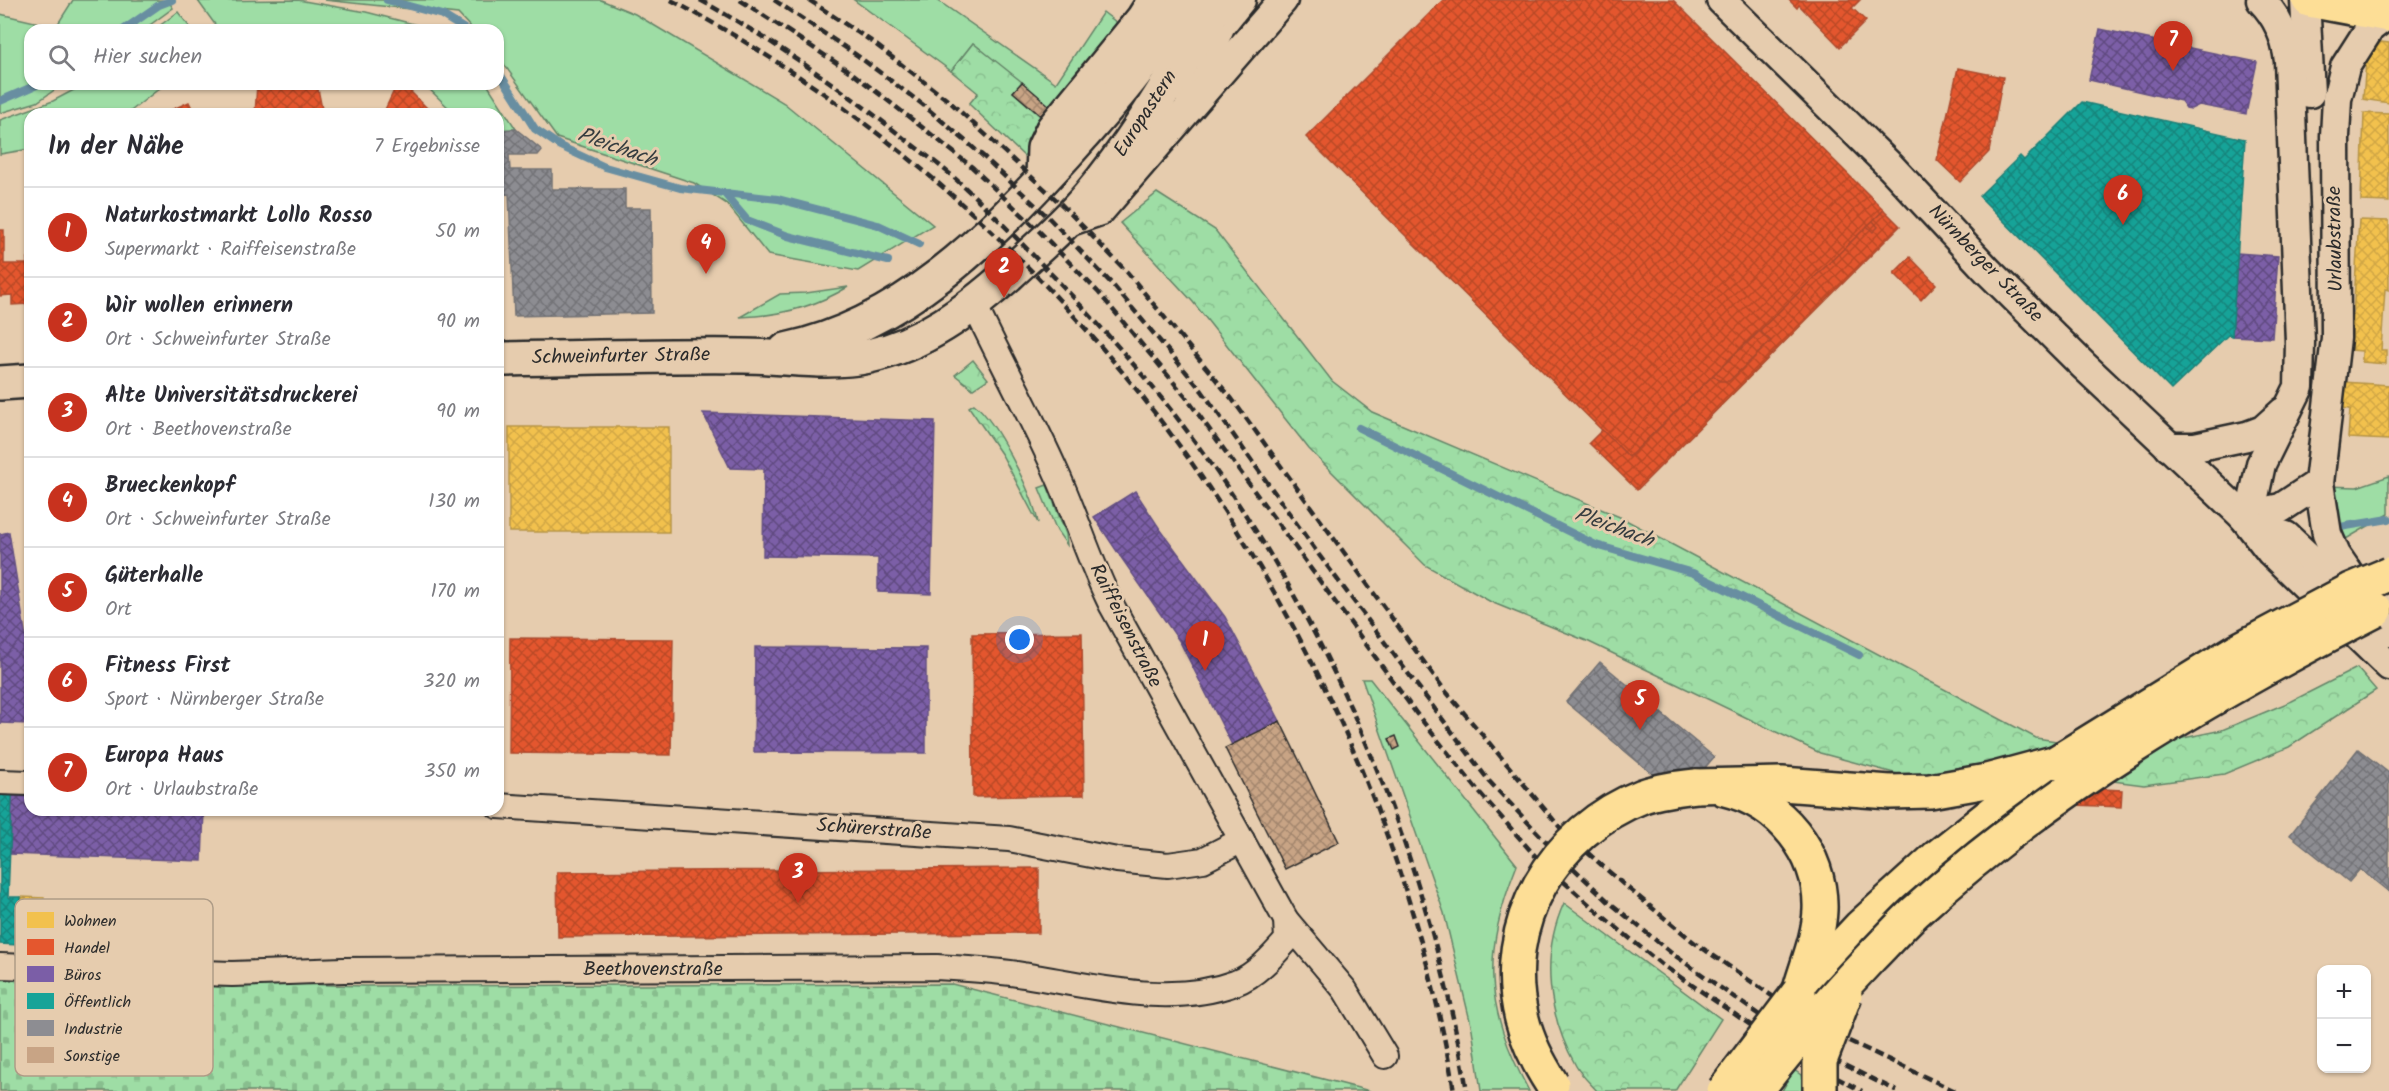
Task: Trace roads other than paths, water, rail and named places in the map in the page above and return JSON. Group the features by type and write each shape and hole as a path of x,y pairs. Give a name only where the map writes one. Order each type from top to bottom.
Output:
{"main road":[{"path":"1043,178 1044,148 1053,129 1143,19 1155,0"},
{"name":"Europastern","path":"1043,178 1138,71 1187,0"},
{"name":"Europastern","path":"1065,223 1090,195 1124,150 1220,0"},
{"path":"2306,1 2388,15"},
{"name":"Schweinfurter Straße","path":"745,356 793,348 831,338 863,325 889,310 943,273 999,225 1043,178"},
{"name":"Schweinfurter Straße","path":"504,359 745,356 830,362 870,356 904,346 930,333 974,304 1065,223"},
{"path":"0,383 24,381"},
{"path":"2351,590 2389,559"},
{"path":"1725,1091 1799,992 1860,927 1935,858 2057,762 2240,650 2351,590 2389,574"},
{"path":"1756,1091 1790,1046 1913,914 1958,874 2024,822 2171,722 2285,657 2386,616"},
{"path":"1556,1088 1539,1064 1529,1042 1518,994 1519,945 1533,898 1545,875 1578,835 1599,818 1645,795 1696,786 1782,784 1890,792 1930,791 1978,783 2057,762"},
{"path":"1696,786 1716,787 1754,799 1785,822 1807,854 1819,890 1820,909 1818,928 1799,992"},
{"path":"1820,1091 1820,1061 1853,976"}],"street":[{"name":"Europastern","path":"1177,123 1221,24 1241,0"},
{"name":"Schweinfurter Straße","path":"1065,223 1100,211 1283,0"},
{"name":"Nürnberger Straße","path":"1721,0 1916,192 2012,295 2247,521 2271,552 2389,666"},
{"name":"Urlaubstraße","path":"2247,521 2261,464 2299,387 2300,342 2289,61 2283,31 2269,8 2261,0"},
{"name":"Urlaubstraße","path":"2306,1 2319,481 2327,534 2336,555 2386,616"},
{"name":"Urlaubstraße","path":"2319,481 2336,338 2335,135 2337,99 2345,68 2370,28 2388,15"},
{"name":"Raiffeisenstraße","path":"974,304 1033,420 1078,524 1095,571 1112,606 1172,718 1242,840 1286,930 1345,990 1385,1056"},
{"path":"2169,447 2194,447 2247,436 2264,430 2294,399"},
{"path":"2247,521 2281,508 2319,481"},
{"name":"Nürnberger Straße","path":"2247,521 2286,536 2386,616"},
{"path":"0,782 24,783"},
{"name":"Schürerstraße","path":"504,806 1009,839 1117,860 1168,865 1203,860 1242,840"},
{"name":"Beethovenstraße","path":"213,973 343,970 937,968 1021,974 1144,994 1201,993 1237,983 1269,960 1286,930"},
{"name":"Beethovenstraße","path":"0,966 15,967"}],"waterway":[{"name":"Pleichach","path":"132,24 159,5 172,0"},
{"name":"Pleichach","path":"387,0 442,15 456,24"},
{"name":"Pleichach","path":"504,80 535,129 560,146 605,167 680,188 778,199 878,225 919,244"},
{"name":"Pleichach","path":"0,101 25,90"},
{"name":"Pleichach","path":"724,193 747,220 788,236 888,261"},
{"name":"Pleichach","path":"1359,428 1596,545 1693,573 1859,655"},
{"name":"Pleichach","path":"2340,527 2389,519"}],"railway":[{"path":"671,0 818,90 954,197 1077,320 1187,456 1280,603 1357,760 1415,923 1454,1091"},
{"path":"700,0 778,47 828,81 953,177 1010,231 1096,322 1150,384 1201,450 1250,522 1295,597 1335,675 1371,755 1402,837 1429,921 1450,1005 1467,1091"},
{"path":"740,0 852,73 972,167 1099,293 1185,396 1416,713 1480,793 1537,858 1661,964 1799,1058 1862,1091"},
{"path":"774,0 858,56 922,104 983,156 1049,218 1112,284 1202,391 1319,555 1489,781 1551,847 1609,902 1670,952 1799,1043 1897,1091"},
{"path":"809,0 871,41 950,102 1062,205 1127,272 1232,399 1443,688 1563,831 1695,943 1813,1024 1955,1091"}],"place":[{"name":"Europa Haus","path":"2173,71"},
{"name":"Fitness First","path":"2123,225"},
{"name":"Brueckenkopf","path":"706,274"},
{"name":"Wir wollen erinnern","path":"1004,298"},
{"name":"Naturkostmarkt Lollo Rosso","path":"1205,671"},
{"name":"Güterhalle","path":"1640,730"},
{"name":"Alte Universitätsdruckerei","path":"798,903"}]}
